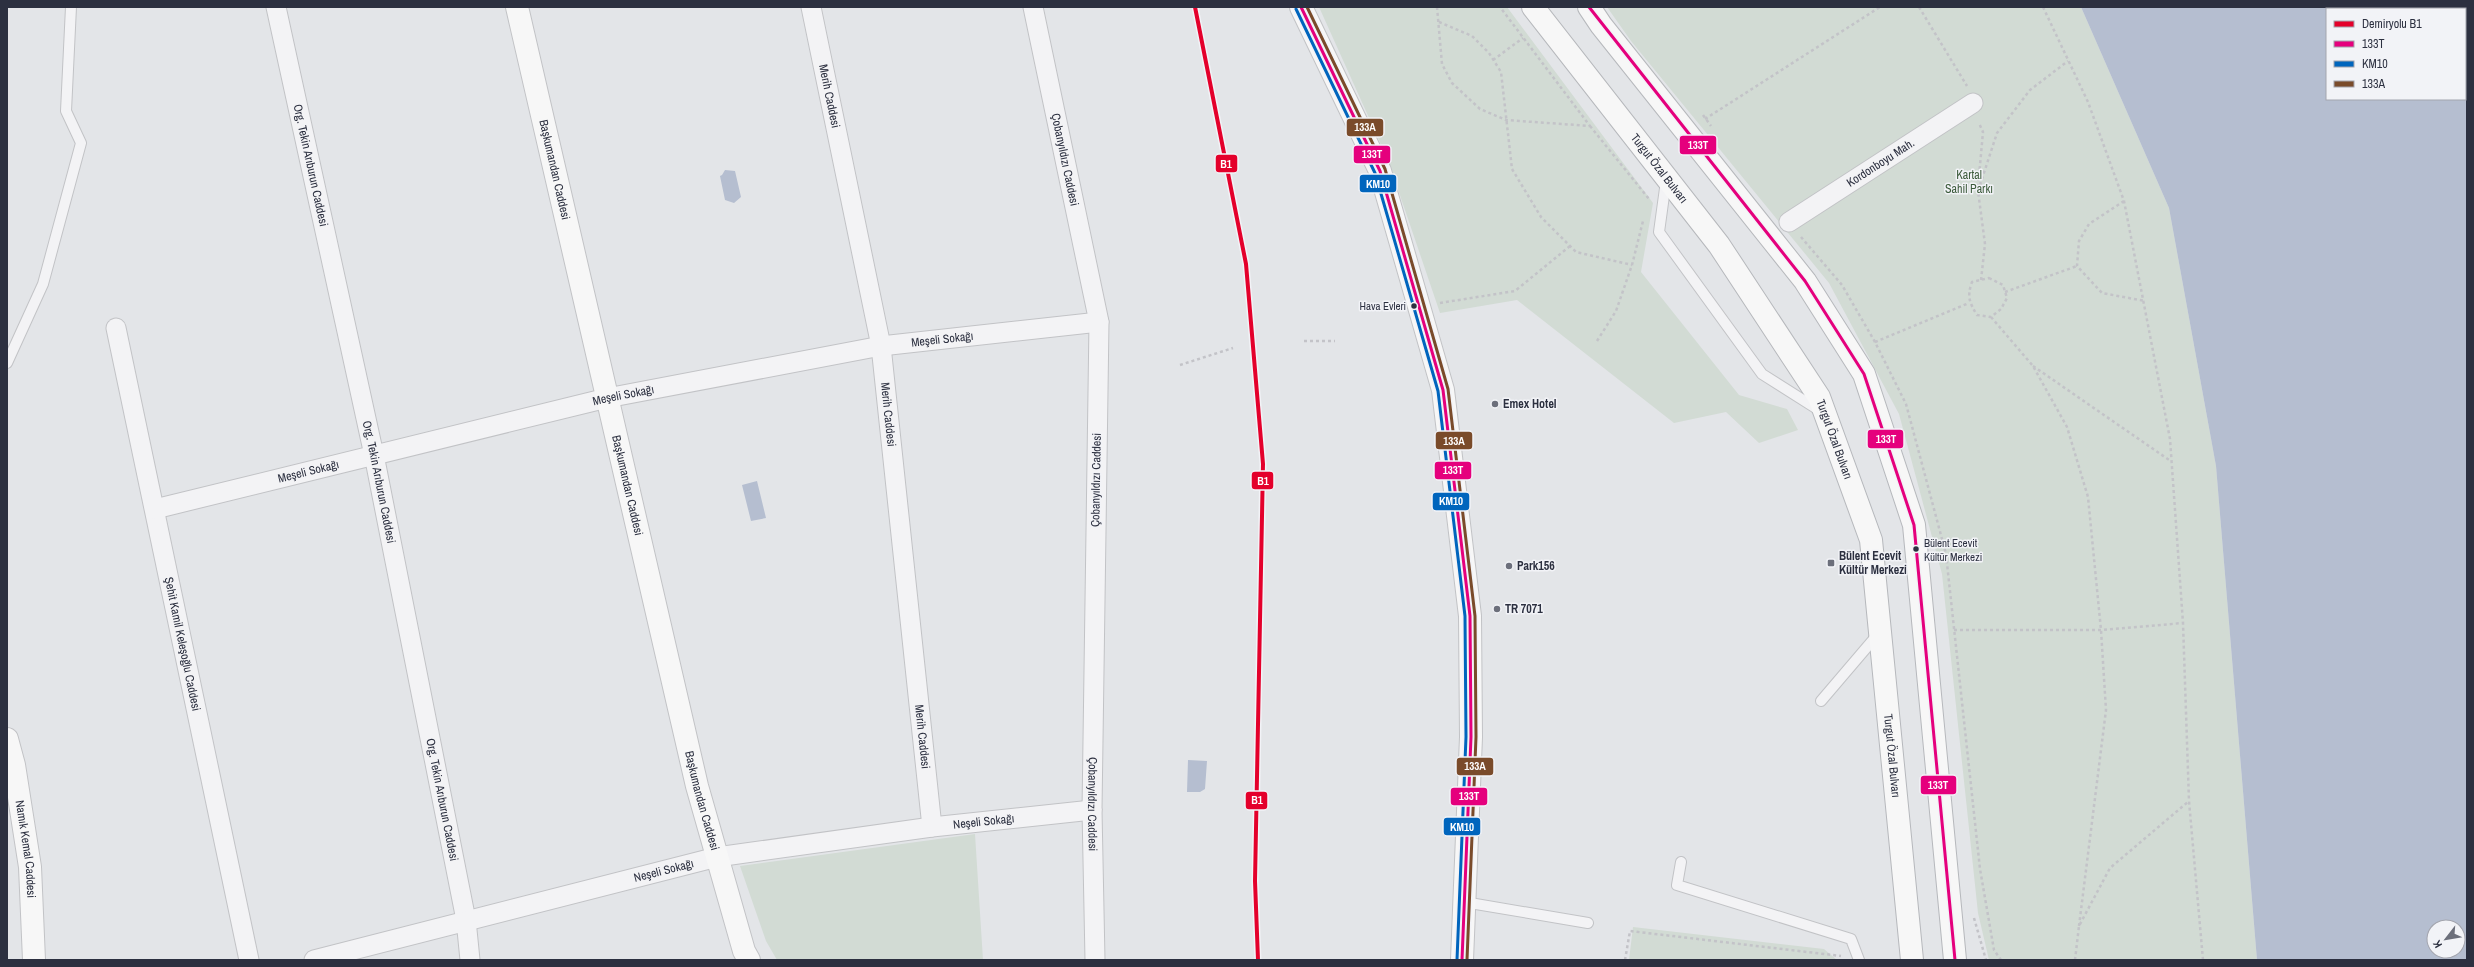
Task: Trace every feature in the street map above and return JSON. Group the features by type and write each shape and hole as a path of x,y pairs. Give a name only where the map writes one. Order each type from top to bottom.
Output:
{"main road":[{"name":"Başkumandan Caddesi","path":"518,7 696,786 744,951 749,960"},
{"path":"1301,7 1380,171 1443,390 1470,616 1471,736 1462,960"},
{"name":"Turgut Özal Bulvarı","path":"1533,7 1720,245 1819,397 1871,540 1912,960"},
{"path":"1589,7 1600,25 1805,281 1864,374 1914,525 1955,960"},
{"name":"Namık Kemal Caddesi","path":"7,739 14,765 30,867 34,960"}],"street":[{"name":"Org. Tekin Arıburun Caddesi","path":"276,7 374,455 466,920 470,960"},
{"name":"Merih Caddesi","path":"811,7 881,346 932,827"},
{"name":"Çobanyıldızı Caddesi","path":"1033,7 1099,322 1092,810 1095,960"},
{"name":"Kordonboyu Mah.","path":"1789,222 1973,103"},
{"name":"Meşeli Sokağı","path":"155,509 607,398 881,346 1099,322"},
{"name":"Şehit Kamil Keleşoğlu Caddesi","path":"116,328 249,960"},
{"name":"Neşeli Sokağı","path":"314,960 717,857 932,827 1092,810"}],"lane":[{"path":"7,363 43,284 81,143 66,111 71,7"},
{"path":"1666,176 1659,232 1762,374 1825,414"},
{"path":"1820,701 1880,632"},
{"path":"1680,862 1677,885 1851,939 1859,960"},
{"path":"1464,902 1588,922"}],"path":[{"path":"1437,7 1442,64 1452,82 1480,108 1506,120 1590,126"},
{"path":"1500,7 1590,126 1649,199 1647,207"},
{"path":"1706,119 1880,7"},
{"path":"2043,7 2088,102 2124,201 2145,301 2170,439 2183,623 2189,801 2203,960"},
{"path":"1439,22 1472,36 1493,60 1501,72 1512,169 1541,217 1576,252 1632,265"},
{"path":"1493,60 1524,38"},
{"path":"1981,280 1985,244 1978,191 1997,133 2030,90 2068,61"},
{"path":"2124,201 2089,224 2079,241 2078,266 2102,293 2145,301"},
{"path":"1597,341 1616,312 1632,265 1645,214"},
{"path":"1418,307 1514,291 1570,246"},
{"path":"2005,292 2078,266"},
{"path":"1991,317 2001,309 2007,298 2003,285 1989,278 1972,282 1968,294 1969,303 1977,315 1991,317 2033,366 2066,427 2088,497 2102,630 2106,710 2075,960"},
{"path":"1875,342 1969,303"},
{"path":"1304,341 1335,341"},
{"path":"1180,365 1233,348"},
{"path":"2033,366 2172,462"},
{"path":"1954,630 2102,630 2183,623"},
{"path":"2079,926 2110,868 2189,801"},
{"path":"1625,960 1630,931 1846,956"}],"green space":[{"path":"1319,7 1507,7 1653,203 1641,272 1739,395 1787,409 1798,430 1759,443 1726,412 1674,423 1517,300 1440,313 1388,160"},
{"name":"Kartal Sahil Parkı","path":"1607,7 2081,7 2169,208 2216,466 2257,960 1989,960 1978,913 1942,574 1899,414 1829,283 1631,41"},
{"path":"975,834 983,960 777,960 766,941 740,866"},
{"path":"1633,927 1824,949 1837,960 1629,960"}],"water":[{"path":"2081,7 2467,7 2467,960 2257,960 2216,466 2169,208"},
{"path":"725,170 735,171 741,197 734,203 725,200 720,176"},
{"path":"757,481 766,518 751,521 742,485"},
{"path":"1188,760 1207,761 1205,789 1200,792 1187,792"}],"rail line":[{"name":"B1","path":"1195,7 1246,264 1263,464 1255,881 1258,960"}],"transit line":[{"name":"133T","path":"1301,7 1380,171 1443,390 1470,616 1471,737 1462,960"},
{"name":"133A","path":"1307,7 1385,169 1448,389 1475,616 1476,737 1467,960"},
{"name":"133T","path":"1589,7 1805,281 1864,374 1914,525 1955,960"},
{"name":"KM10","path":"1296,9 1375,173 1438,391 1465,616 1466,737 1457,960"}],"place":[{"name":"Hava Evleri","path":"1414,306"},
{"name":"Emex Hotel","path":"1495,404"},
{"name":"Bülent Ecevit Kültür Merkezi","path":"1916,549"},
{"name":"Bülent Ecevi̇t Kültür Merkezi̇","path":"1831,563"},
{"name":"Park156","path":"1509,566"},
{"name":"TR 7071","path":"1497,609"}]}
